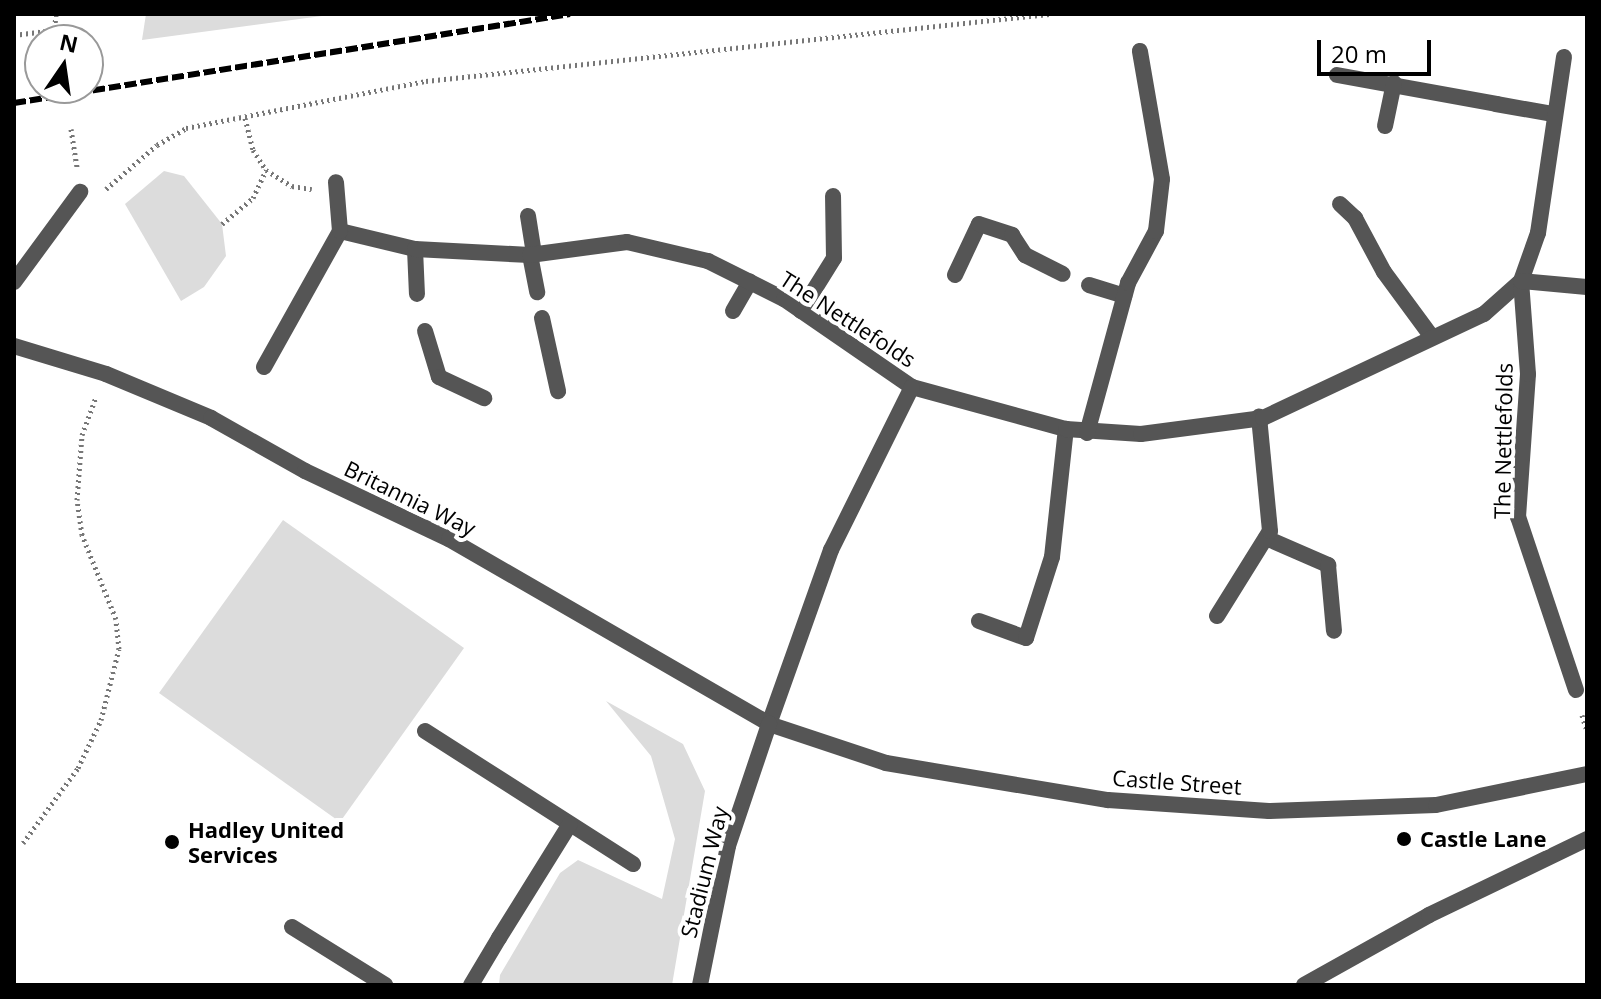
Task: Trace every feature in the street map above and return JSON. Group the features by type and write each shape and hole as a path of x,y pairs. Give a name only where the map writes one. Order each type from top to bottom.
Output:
{"street":[{"path":"1087,433 1124,296 1156,231 1162,179 1140,51"},
{"name":"The Nettlefolds","path":"1564,57 1552,114 1538,233 1521,281 1528,374 1518,517 1576,690"},
{"path":"1337,75 1552,114"},
{"path":"1385,126 1394,83"},
{"path":"264,367 340,231 337,187"},
{"path":"14,282 80,192"},
{"path":"801,311 834,258 833,196"},
{"path":"1340,204 1355,218 1384,272 1432,337"},
{"path":"528,216 537,292"},
{"path":"955,275 979,224 1012,235 1025,255 1063,274"},
{"name":"The Nettlefolds","path":"340,231 415,249 532,255 627,242 708,261 801,311 912,387 1087,433 1141,434 1259,417 1484,314 1521,281"},
{"path":"415,249 417,294"},
{"path":"1521,281 1587,287"},
{"path":"733,311 750,282"},
{"path":"1089,285 1124,296"},
{"path":"542,318 558,391"},
{"path":"425,331 439,377 484,398"},
{"name":"Britannia Way","path":"14,346 106,374 211,418 305,471 449,539 769,724"},
{"name":"The Nettlefolds","path":"769,724 831,550 912,387"},
{"path":"1217,616 1270,531 1259,417"},
{"path":"979,621 1026,638 1052,557 1066,429"},
{"path":"1266,538 1328,565 1334,631"},
{"name":"Castle Street","path":"769,724 886,763 1108,800 1269,811 1436,805 1587,774"},
{"name":"Stadium Way","path":"700,985 728,846 769,724"},
{"path":"425,731 633,864"},
{"path":"471,985 570,824"},
{"path":"1304,985 1429,915 1587,839"},
{"path":"292,927 385,985"}],"path":[{"path":"71,129 80,192 106,189 157,145 186,128 426,81 1049,14"},
{"path":"245,118 253,150 266,170 292,186 337,187"},
{"path":"222,224 253,198 266,170"},
{"path":"23,843 78,768 101,720 119,649 116,619 82,535 77,500 82,435 106,374"}],"shaded area":[{"path":"146,14 337,14 142,40"},
{"path":"164,171 184,176 222,224 226,256 204,287 181,301 125,204"},
{"path":"283,520 464,648 340,822 159,693"},
{"path":"606,701 683,744 705,791 672,985 499,985 500,975 560,873 578,860 662,899 675,839 651,756"}],"railway":[{"path":"14,103 570,14"}],"place":[{"name":"Castle Lane","path":"1404,839"},
{"name":"Hadley United Services","path":"172,842"}]}
